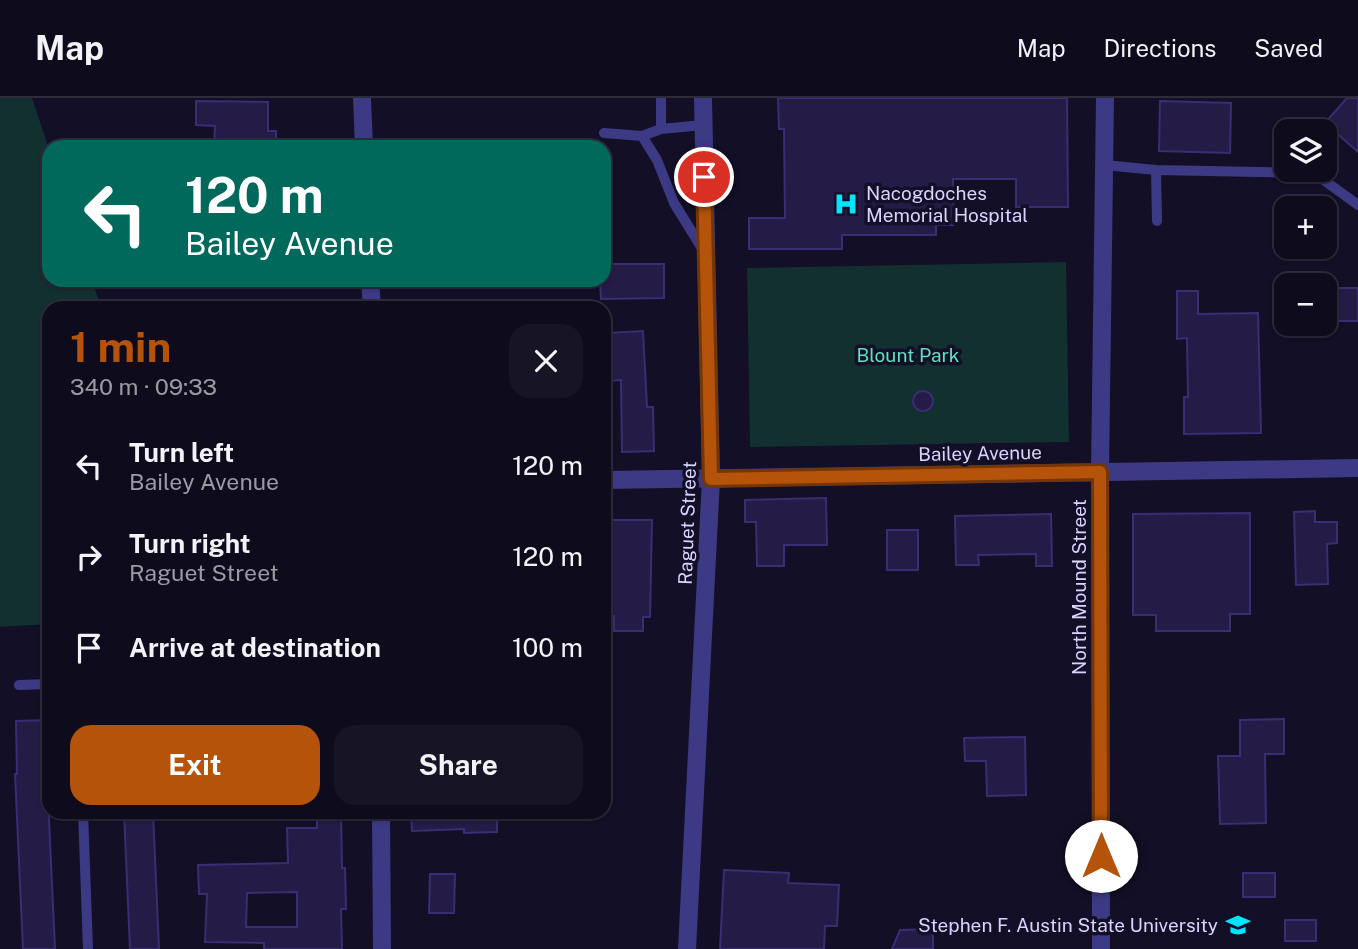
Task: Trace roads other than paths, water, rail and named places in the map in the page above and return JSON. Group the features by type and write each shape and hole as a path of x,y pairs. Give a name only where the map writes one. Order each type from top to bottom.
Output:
{"street":[{"path":"362,98 364,140"},
{"name":"Raguet Street","path":"687,949 711,479 703,98"},
{"name":"North Mound Street","path":"1101,949 1100,472 1105,98"},
{"name":"Bailey Avenue","path":"611,480 1358,468"},
{"path":"381,819 382,949"}],"lane":[{"path":"661,98 662,129"},
{"path":"604,132 642,136 662,129 703,125"},
{"path":"642,136 657,160 674,203 706,255"},
{"path":"1104,165 1156,170 1314,173 1358,205"},
{"path":"1156,170 1157,220"},
{"path":"19,685 42,684"},
{"path":"83,819 88,949"}],"place":[{"name":"Nacogdoches Memorial Hospital","path":"846,204"},
{"name":"Stephen F. Austin State University","path":"1238,925"}],"park label":[{"name":"Blount Park","path":"908,355"}]}
